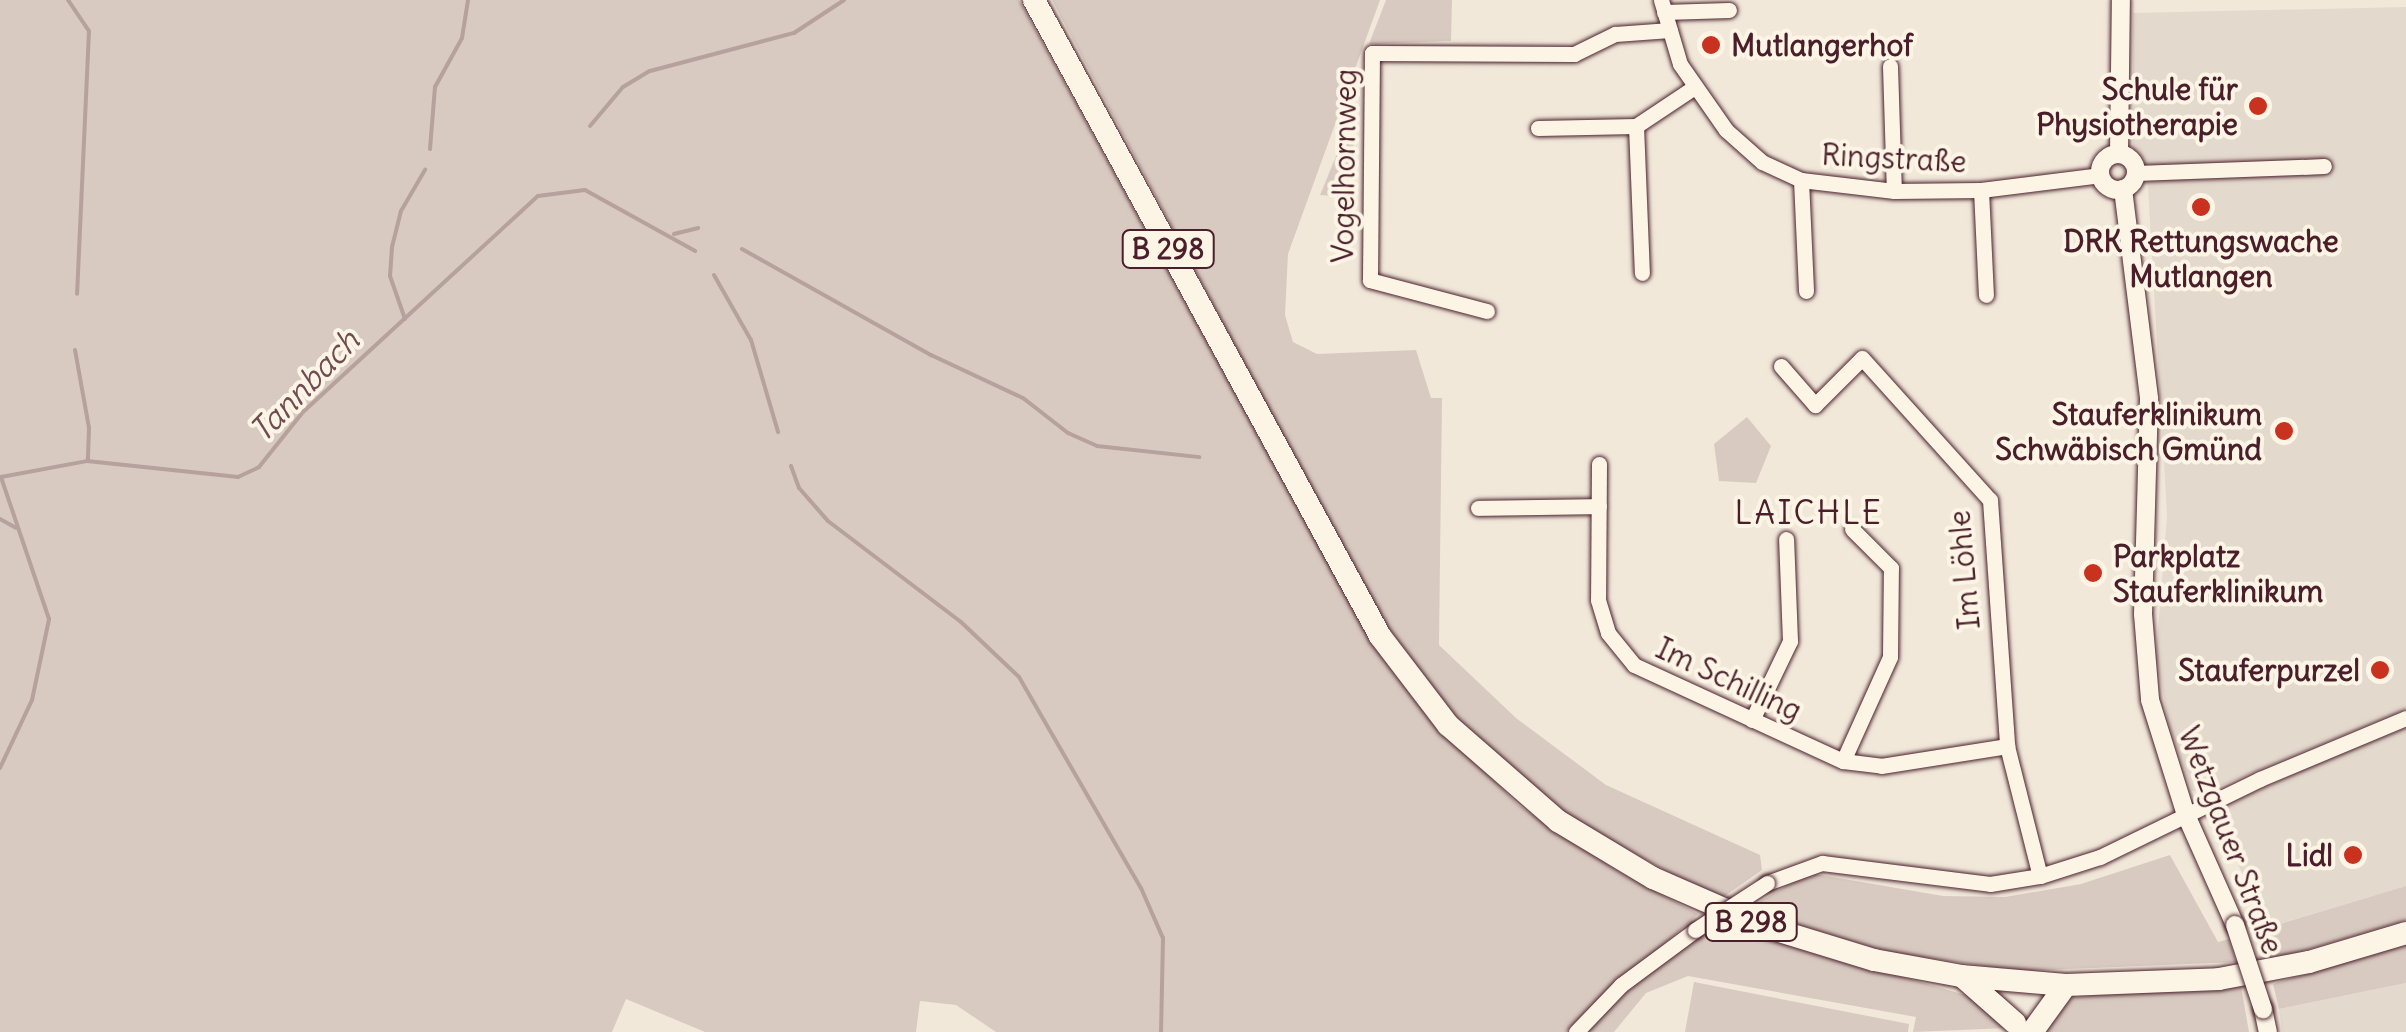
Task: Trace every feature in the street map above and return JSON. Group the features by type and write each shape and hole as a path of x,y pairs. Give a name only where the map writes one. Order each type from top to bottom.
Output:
{"main road":[{"name":"B 298","path":"1034,0 1302,498 1413,684 1469,748 1533,803 1628,864 1736,916 1830,949 1960,976 2066,985 2219,979 2309,962 2406,933"},
{"path":"1960,976 2023,1030"},
{"path":"2023,1030 2033,984"},
{"path":"2023,1030 2066,985"}],"street":[{"path":"2119,154 2121,0"},
{"path":"1662,6 1729,10"},
{"name":"Ringstraße","path":"1662,6 1693,88 1726,130 1762,162 1801,180 1894,190 1982,190 2101,175"},
{"name":"Vogelhornweg","path":"1488,310 1370,280 1372,53 1574,54 1615,34 1670,30"},
{"path":"1890,66 1894,190"},
{"path":"1538,128 1636,126 1693,88"},
{"path":"1636,126 1642,273"},
{"path":"2119,154 2129,158 2136,172 2123,189 2106,185 2101,175 2104,160 2119,154"},
{"path":"2136,172 2324,166"},
{"path":"1801,180 1806,291"},
{"name":"Wetzgauer Straße","path":"2123,189 2149,399 2145,657 2164,754 2186,815 2235,925 2268,1032"},
{"path":"1982,190 1986,296"},
{"name":"Im Löhle","path":"1781,366 1815,405 1862,358 1990,500 2008,746 2040,876"},
{"name":"Im Schilling","path":"1598,464 1598,600 1608,633 1634,665 1843,760 1881,766 2008,746"},
{"path":"1478,508 1598,506"},
{"path":"1843,760 1890,657 1891,568 1852,529"},
{"path":"1752,720 1790,641 1786,538"},
{"path":"1576,1032 1621,985 1767,883 1822,863 1990,884 2040,876 2100,857 2406,718"}],"shaded area":[{"path":"0,0 1019,0 1322,552 1411,696 1518,805 1619,872 1698,914 1566,1032 996,1032 956,1005 920,1001 916,1032 705,1032 626,999 612,1032 0,1032"},
{"path":"1052,0 1380,0 1288,254 1285,315 1293,342 1317,354 1416,350 1431,398 1442,398 1439,645 1516,718 1606,785 1760,855 1762,870 1719,900 1581,824 1533,791 1456,719 1381,621"},
{"path":"1386,0 1452,0 1451,41 1369,44"},
{"name":"Stauferklinikum Schwäbisch Gmünd","path":"2406,7 2406,709 2206,792 2192,791 2169,725 2156,656 2167,515 2148,187 2143,160 2133,149 2133,13"},
{"path":"1354,139 1349,197 1320,195 1339,149"},
{"path":"1747,417 1771,446 1756,483 1719,481 1714,444"},
{"path":"2406,725 2406,886 2265,928 2215,809"},
{"path":"2170,855 2218,942 2229,939 2236,962 2018,971 1888,952 1747,909 1809,873 1943,896 2005,897 2081,884"},
{"path":"2406,886 2406,920 2367,932 2268,961 2253,932"},
{"path":"1721,924 1972,997 2008,1028 1913,1032 1916,1017 1688,976 1646,993 1614,1032 1580,1032 1665,956"},
{"path":"2406,944 2406,983 2279,1009 2273,984"},
{"path":"1694,982 1909,1024 1908,1032 1685,1032"},
{"path":"2406,983 2406,1032 2282,1032 2279,1009"},
{"path":"2241,986 2249,1032 2043,1032 2060,1002 2074,997"}],"waterway":[{"path":"68,0 89,31 77,294"},
{"path":"430,149 435,87 462,38 468,0"},
{"name":"Tannbach","path":"590,126 623,87 650,71 794,33 844,0"},
{"path":"405,319 390,276 392,247 401,211 425,170"},
{"name":"Tannbach","path":"0,768 32,700 49,619 1,477 87,461 238,477 259,467 303,412 538,196 585,190 695,251"},
{"path":"674,234 698,228"},
{"path":"742,249 931,355 1023,398 1068,433 1097,446 1199,457"},
{"path":"714,275 751,340 778,432"},
{"path":"75,350 89,428 88,459"},
{"path":"791,466 799,488 828,521 961,622 1019,677 1141,888 1163,938 1161,1032"},
{"path":"0,519 16,528"}],"place":[{"name":"Mutlangerhof","path":"1711,45"},
{"name":"Schule für Physiotherapie","path":"2258,106"},
{"name":"DRK Rettungswache Mutlangen","path":"2201,207"},
{"name":"Stauferklinikum Schwäbisch Gmünd","path":"2284,431"},
{"name":"Parkplatz Stauferklinikum","path":"2093,573"},
{"name":"Stauferpurzel","path":"2380,670"},
{"name":"Lidl","path":"2353,855"}],"district":[{"name":"LAICHLE","path":"1809,513"}]}
